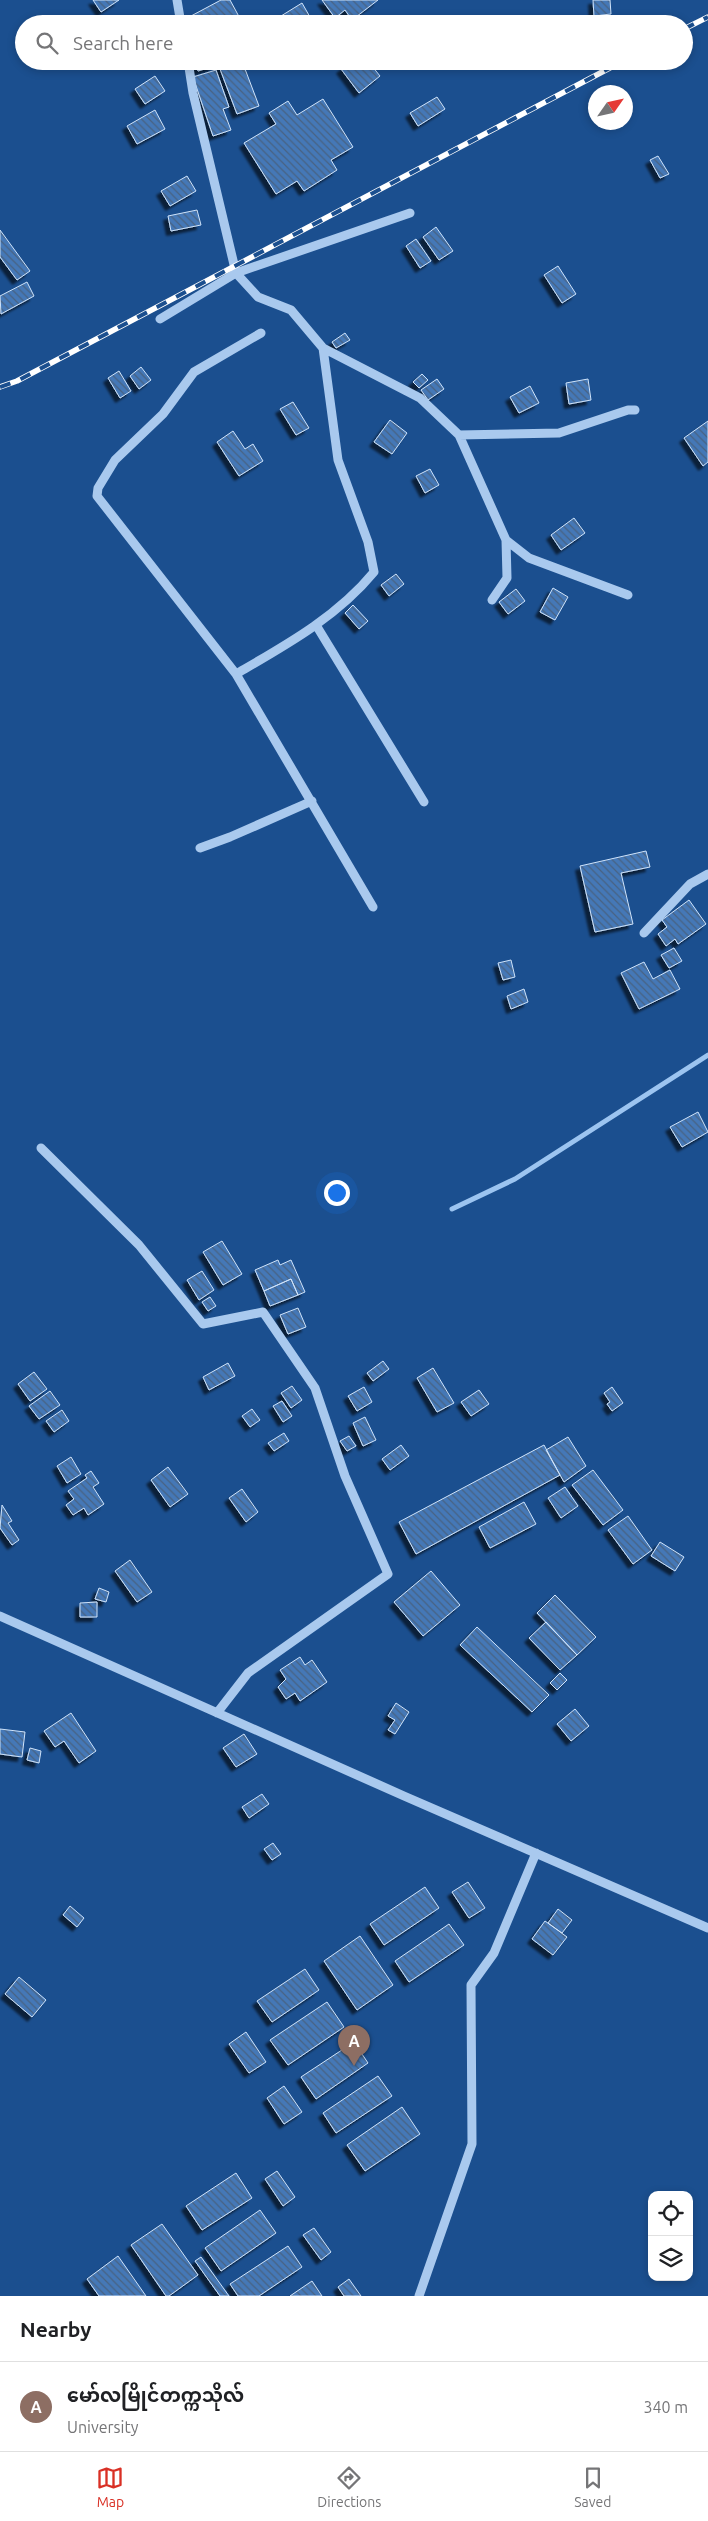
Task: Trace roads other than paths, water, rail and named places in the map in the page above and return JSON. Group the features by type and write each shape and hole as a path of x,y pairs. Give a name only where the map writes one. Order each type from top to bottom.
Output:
{"street":[{"path":"178,0 180,15"},
{"path":"189,70 193,93 236,273 258,297 291,310 323,348 420,398 459,435 506,540 508,578 492,600"},
{"path":"160,319 236,273 410,213"},
{"path":"261,333 194,372 163,414 115,460 98,488 97,496 236,674 373,906"},
{"path":"236,674 298,639 356,594 374,572 368,542 338,460 323,348"},
{"path":"459,435 559,433 628,410 635,410"},
{"path":"506,540 529,558 628,594"},
{"path":"316,625 424,802"},
{"path":"200,848 312,801"},
{"path":"644,933 690,884 708,874"},
{"path":"41,1148 139,1245 203,1324 263,1312 315,1388 345,1476 388,1574 248,1674 217,1713"},
{"path":"0,1616 708,1928"},
{"path":"419,2296 472,2144 471,1985 494,1953 536,1853"}],"waterway":[{"path":"452,1209 515,1179 708,1055"}],"railway":[{"path":"693,24 708,17"},
{"path":"0,387 17,381 606,70"}],"place":[{"name":"မော်လမြိုင်တက္ကသိုလ်","path":"354,2066"}]}
